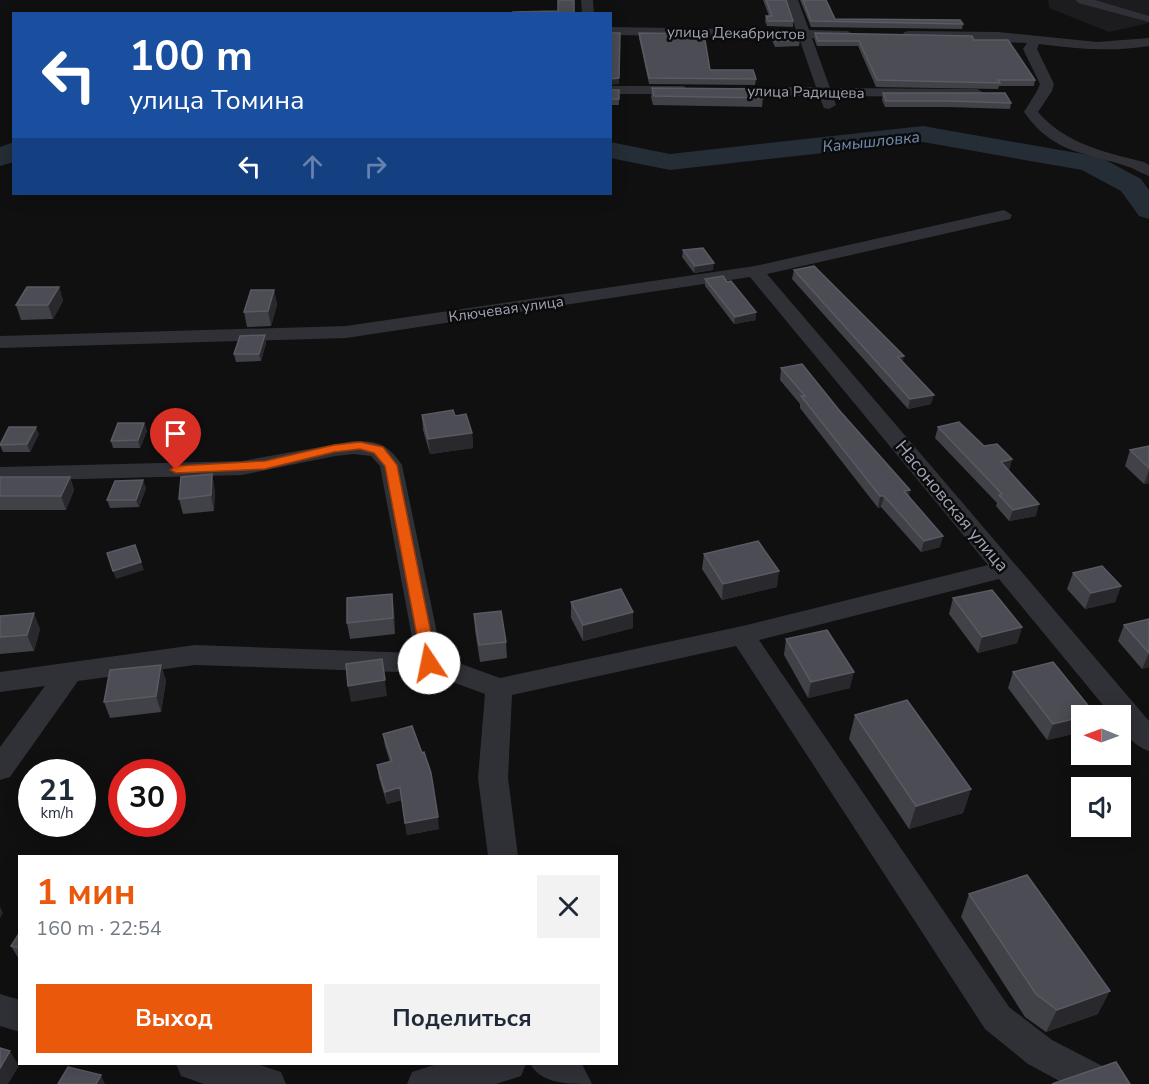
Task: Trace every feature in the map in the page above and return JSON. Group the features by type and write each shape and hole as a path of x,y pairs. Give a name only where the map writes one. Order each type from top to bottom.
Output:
{"street":[{"path":"792,0 830,107"},
{"path":"1082,0 1146,19"},
{"path":"1095,15 1125,0"},
{"path":"1070,8 1114,23"},
{"name":"улица Декабристов","path":"612,32 863,35"},
{"path":"899,35 982,36 1097,47 1149,42"},
{"path":"1035,40 1030,49 1032,58 1047,81 1046,89 1033,105 1031,112 1042,128 1064,143 1138,165 1149,171"},
{"path":"612,90 693,90"},
{"name":"улица Радищева","path":"717,91 989,94"},
{"name":"Ключевая улица","path":"0,342 346,332 755,272 1004,215"},
{"name":"Насоновская улица","path":"755,272 1149,740"},
{"path":"0,474 242,468 265,465 334,448 360,446 378,450 391,465 429,663"},
{"path":"0,682 195,655 429,663 499,688 742,635 1005,569"},
{"path":"742,635 997,1018 1040,1052 1101,1084"},
{"path":"0,770 69,674"},
{"path":"499,688 493,778 503,855"},
{"path":"0,1010 18,1015"},
{"path":"198,1065 268,1084"},
{"path":"425,1084 504,1065"},
{"path":"550,1065 569,1075 574,1084"}],"shaded area":[{"path":"1048,0 1149,0 1149,23 1109,32 1049,8"}],"building":[{"path":"558,0 574,0 574,12 513,12 558,11"},
{"path":"766,0 786,0 793,21 768,21 766,16 772,16"},
{"path":"803,0 826,0 835,19 960,20 963,24 811,21"},
{"path":"772,32 797,32 800,40 775,41"},
{"path":"612,33 620,33 619,78 612,79"},
{"path":"639,33 704,34 710,70 753,70 756,79 649,78"},
{"path":"815,33 972,36 974,40 1008,40 1035,80 998,80 1000,83 877,80 859,41 818,41"},
{"path":"652,88 760,89 763,98 654,96"},
{"path":"612,90 619,90 619,99 612,99"},
{"path":"883,93 1005,93 1011,103 886,101"},
{"path":"703,248 714,263 695,266 683,250"},
{"path":"814,266 904,356 898,357 934,395 910,399 794,270"},
{"path":"723,276 727,282 731,281 756,312 735,317 705,279"},
{"path":"27,287 59,287 48,305 16,305"},
{"path":"251,290 274,290 268,311 244,312"},
{"path":"265,335 259,354 234,354 240,336"},
{"path":"802,364 839,410 910,490 904,491 943,536 924,541 884,496 880,496 801,396 805,396 781,368"},
{"path":"453,410 455,416 466,414 472,433 428,439 422,415"},
{"path":"959,422 984,446 997,444 1012,459 1001,462 1039,504 1013,510 999,495 1002,494 938,427"},
{"path":"118,423 144,423 138,440 111,441"},
{"path":"9,427 36,427 27,444 0,445"},
{"path":"1149,446 1149,468 1130,450"},
{"path":"212,474 211,495 179,499 181,477"},
{"path":"0,477 70,477 61,496 0,496"},
{"path":"143,480 136,500 107,500 115,481"},
{"path":"758,541 779,571 723,584 704,554"},
{"path":"135,545 141,562 113,571 107,553"},
{"path":"1102,566 1121,586 1091,593 1073,573"},
{"path":"621,589 633,612 583,625 571,602"},
{"path":"992,590 1022,627 982,637 953,598"},
{"path":"392,594 393,618 347,623 347,598"},
{"path":"501,611 506,642 479,645 474,614"},
{"path":"34,613 27,635 0,637 0,616"},
{"path":"1149,619 1149,653 1124,625"},
{"path":"827,630 854,672 811,682 786,639"},
{"path":"382,659 385,680 348,686 346,664"},
{"path":"1053,662 1088,705 1071,705 1071,720 1053,724 1013,672"},
{"path":"161,665 156,696 104,702 110,670"},
{"path":"907,700 971,789 916,806 855,715"},
{"path":"412,726 431,773 438,817 405,823 400,787 385,792 377,765 392,761 383,734"},
{"path":"1027,875 1110,991 1057,1010 1036,994 969,894"},
{"path":"18,935 18,948 11,946"},
{"path":"0,1048 10,1051 0,1068"},
{"path":"1116,1062 1130,1084 1052,1084"},
{"path":"68,1067 101,1075 96,1084 58,1084"}],"waterway":[{"name":"Камышловка","path":"612,150 670,162 923,134 1090,163 1131,185 1149,210"},
{"name":"Камышловка","path":"0,158 12,151"}],"route":[{"path":"176,470 265,465 334,448 360,446 378,450 391,465 429,663"}]}
